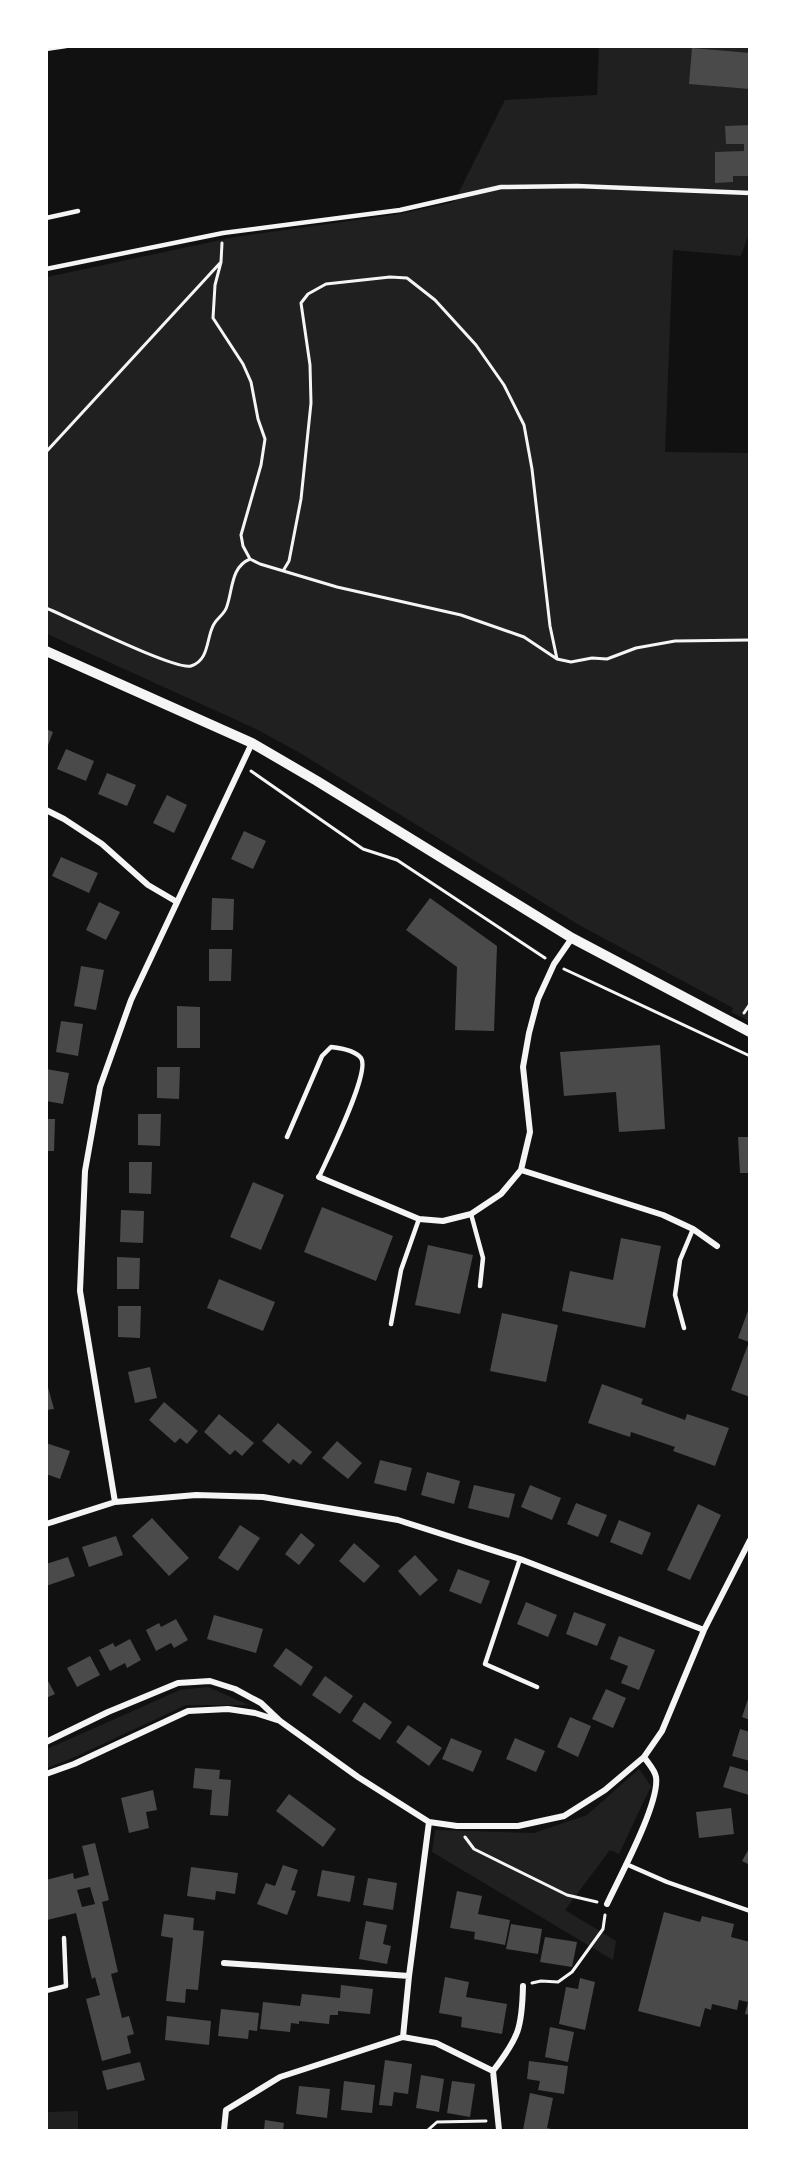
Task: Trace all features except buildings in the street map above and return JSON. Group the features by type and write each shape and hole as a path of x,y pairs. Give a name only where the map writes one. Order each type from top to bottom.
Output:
{"street":[{"path":"46,651 252,743 572,938 750,1032"},
{"path":"115,1502 80,1291 85,1171 99,1088 131,1000 252,743"},
{"path":"46,810 102,844 148,885 177,902"},
{"path":"319,1177 418,1219 443,1221 471,1214 501,1194 521,1170 531,1132 523,1067 538,999 554,964 572,938"},
{"path":"521,1170 663,1215 693,1229 717,1246"},
{"path":"46,1524 115,1502 196,1495 263,1497 398,1520 520,1559 704,1630"},
{"path":"46,1742 108,1712 178,1683 210,1680 235,1689 261,1704 280,1721 358,1777 429,1822 457,1826 518,1826 564,1816 605,1790 644,1757 662,1731 704,1630 750,1540"},
{"path":"46,1774 74,1764 188,1711 228,1709 255,1713 280,1721"},
{"path":"607,1904 645,1823 655,1790 656,1776 644,1757"},
{"path":"403,2037 429,1822"},
{"path":"224,1963 409,1976"},
{"path":"499,2130 500,2121 495,2103 493,2071 508,2051 522,2022 523,1986"},
{"path":"224,2130 226,2110 280,2077 403,2037 436,2043 493,2071"}],"lane":[{"path":"46,49 66,46"},
{"path":"46,269 223,233 400,210 501,187 577,186 750,193"},
{"path":"46,218 78,211"},
{"path":"287,1137 322,1056 331,1047 345,1049 360,1056 363,1070 359,1086 319,1177"},
{"path":"471,1214 483,1258 480,1286"},
{"path":"391,1324 401,1270 418,1219"},
{"path":"684,1328 675,1294 680,1260 693,1229"},
{"path":"520,1559 485,1664 537,1687"},
{"path":"626,1864 667,1882 750,1911"},
{"path":"46,1991 66,1986 64,1938"}],"path":[{"path":"223,233 221,262 215,285 213,318 243,364 251,382 258,419 265,439 261,465 241,535 243,546 250,559"},
{"path":"46,452 221,262"},
{"path":"284,571 289,561 301,499 311,404 310,365 301,303 308,294 326,284 407,278 435,300 476,345 504,385 524,425 532,469 550,626 557,659"},
{"path":"46,608 151,655 189,667 197,663 206,652 213,626 227,606 237,568 242,562 250,559 337,587 461,615 525,637 557,659 571,662 607,658 636,648 675,641 750,640"},
{"path":"242,765 363,849 397,860 554,964 750,1056"},
{"path":"741,1017 750,1004"},
{"path":"457,1826 474,1849 567,1895 607,1904 603,1929 572,1972 558,1982 541,1981 523,1986"},
{"path":"428,2130 436,2122 500,2121"}],"shaded area":[{"path":"599,47 749,47 749,233 741,256 673,250 665,452 749,453 749,1021 731,1012 733,1008 579,925 300,753 258,730 47,634 47,277 235,237 400,214 454,202 505,100 597,95"},
{"path":"208,1687 249,1705 186,1705 47,1768 47,1749 180,1690"},
{"path":"639,1769 651,1786 619,1854 610,1850 565,1910 616,1941 613,1960 432,1852 435,1830 534,1833 587,1815"},
{"path":"78,2111 78,2130 47,2130 47,2112"}]}
